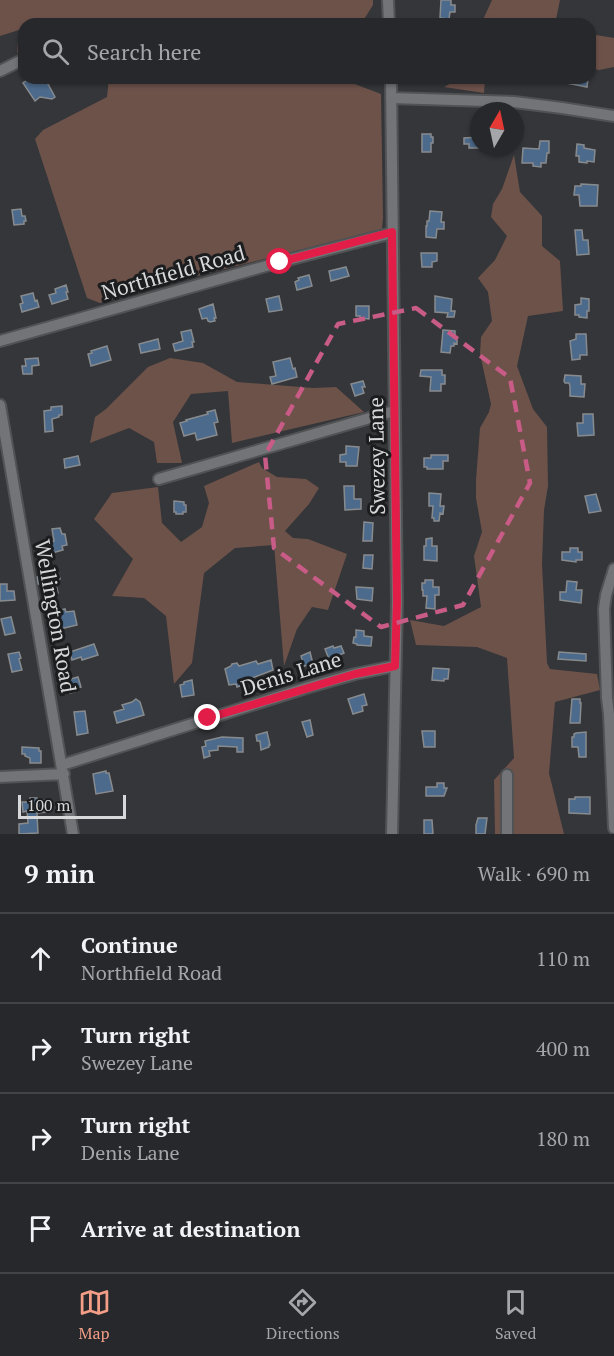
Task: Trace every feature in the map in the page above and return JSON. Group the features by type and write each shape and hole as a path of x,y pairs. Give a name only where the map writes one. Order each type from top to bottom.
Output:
{"street":[{"path":"388,0 389,18"},
{"path":"0,71 18,62"},
{"name":"Swezey Lane","path":"391,84 397,602 392,834"},
{"path":"392,98 514,102 614,116"},
{"name":"Northfield Road","path":"0,341 392,232"},
{"name":"Wellington Road","path":"0,405 73,834"},
{"path":"159,479 394,411"},
{"path":"614,569 604,609 614,828"},
{"name":"Denis Lane","path":"0,777 63,769 208,718 355,674 395,666"},
{"path":"507,775 507,834"}],"highlighted area":[{"path":"416,308 510,378 530,483 463,605 381,627 274,548 265,455 338,324"}],"shaded area":[{"path":"0,0 373,0 373,5 365,18 18,18 18,30 0,36"},
{"path":"492,0 560,0 556,18 484,18"},
{"path":"596,35 614,38 614,67 596,69"},
{"path":"108,84 355,84 381,94 382,229 138,291 100,303 87,298 35,139 43,130 107,97"},
{"path":"450,84 485,84 484,93 444,87"},
{"path":"514,156 520,192 542,216 542,246 560,261 563,311 528,316 517,366 533,409 547,427 548,486 544,510 542,564 547,663 550,669 597,674 600,690 555,702 549,773 564,834 495,834 494,780 514,758 507,658 477,647 416,645 410,620 444,626 481,607 474,556 482,532 476,498 476,480 480,428 491,404 480,354 481,337 492,321 488,292 478,278 495,260 507,236 491,217 493,204 502,189"},
{"path":"170,358 203,363 237,382 313,388 336,387 364,412 232,443 228,391 191,394 173,422 182,463 157,463 154,442 129,428 90,443 95,417 148,367"},
{"path":"259,462 262,468 277,477 306,479 319,488 309,504 285,531 293,538 308,539 347,554 328,610 312,607 297,629 284,666 274,545 235,548 204,573 192,663 174,684 166,616 144,598 112,596 133,559 94,519 112,493 158,487 162,523 181,542 202,527 209,503 204,486"}],"building":[{"path":"441,0 451,0 451,5 455,5 455,12 450,12 449,18 440,18"},
{"path":"24,84 48,84 55,97 52,99 40,97 35,101"},
{"path":"572,84 587,84 587,87"},
{"path":"422,134 431,134 433,137 431,152 422,152"},
{"path":"464,138 470,138 470,148 469,144 464,144"},
{"path":"540,141 549,141 546,163 541,163 541,167 533,166 533,163 522,163 524,148 539,149"},
{"path":"577,144 595,150 594,162 579,162 579,156 576,156"},
{"path":"581,184 598,185 597,206 580,206 579,195 574,195 575,186 581,186"},
{"path":"21,209 26,221 24,224 14,225 12,210"},
{"path":"430,211 442,212 441,222 444,222 444,229 437,229 436,238 426,237"},
{"path":"575,230 582,230 583,240 588,240 589,254 577,255"},
{"path":"421,253 437,253 437,261 432,262 432,267 422,267"},
{"path":"346,267 349,276 331,281 329,271"},
{"path":"309,275 312,286 297,290 295,282 299,280 298,278"},
{"path":"66,285 68,299 52,304 49,295 56,293 55,289"},
{"path":"33,293 39,307 22,312 21,296"},
{"path":"279,296 282,310 269,312 266,299"},
{"path":"435,296 452,299 451,311 455,311 454,317 447,317 448,313 435,312"},
{"path":"581,298 589,299 587,318 575,315 575,305 581,304"},
{"path":"213,304 215,321 202,319 199,309"},
{"path":"356,306 369,306 369,319 356,316"},
{"path":"191,330 193,347 175,351 173,344 183,341 181,332"},
{"path":"443,330 455,331 457,337 457,344 454,343 454,346 451,346 450,353 441,352"},
{"path":"576,334 586,334 587,355 580,355 580,359 572,360 570,341 576,339"},
{"path":"158,339 160,349 141,353 139,344"},
{"path":"107,346 111,360 91,366 88,354"},
{"path":"38,358 39,365 32,366 32,374 23,374 22,366 26,366 25,359"},
{"path":"290,358 297,377 272,384 270,377 276,376 273,362"},
{"path":"421,370 442,370 442,375 445,375 445,384 441,384 441,391 430,391 431,377 420,376"},
{"path":"565,375 581,376 581,384 585,384 584,397 570,396 569,383 564,381"},
{"path":"363,381 364,393 355,396 351,384"},
{"path":"62,406 62,415 52,419 53,431 45,432 44,411 51,410 51,407"},
{"path":"215,410 218,422 214,423 217,435 197,440 195,433 184,436 180,423"},
{"path":"583,414 593,414 594,435 578,436 577,423 583,423"},
{"path":"346,446 359,447 357,466 346,466 346,462 340,462 340,455 346,454"},
{"path":"431,455 448,455 448,461 443,461 443,469 424,467 424,458 431,458"},
{"path":"78,456 80,465 65,468 64,459"},
{"path":"344,486 354,486 354,499 361,499 361,509 345,510"},
{"path":"429,493 441,494 440,506 444,506 439,521 434,521 432,518 433,506 429,506"},
{"path":"596,494 601,511 589,513 585,496"},
{"path":"174,501 184,502 186,512 176,514"},
{"path":"364,522 373,523 372,541 363,541"},
{"path":"60,528 62,534 65,534 67,545 62,546 63,550 52,553 51,548 45,549 44,544 54,541 52,529"},
{"path":"432,538 432,546 437,546 437,561 424,560 426,539"},
{"path":"570,548 578,548 578,552 582,552 582,560 576,560 576,562 562,560 562,552 570,552"},
{"path":"364,555 373,555 372,569 363,568"},
{"path":"58,572 60,579 55,580 58,593 52,595 49,582 38,584 37,577"},
{"path":"425,580 433,580 433,587 439,587 439,595 435,595 435,609 426,608 427,596 423,596 422,590 422,583 425,583"},
{"path":"567,581 577,582 576,590 582,590 581,603 560,600 560,592 566,592"},
{"path":"0,584 7,584 7,591 14,591 15,600 0,601"},
{"path":"356,587 373,588 372,601 357,599"},
{"path":"65,609 66,612 74,611 77,625 60,629 54,616 57,615 56,611"},
{"path":"11,617 15,633 5,635 1,619"},
{"path":"356,630 364,631 364,636 372,637 371,646 353,643"},
{"path":"94,644 98,655 82,660 81,657 72,660 70,652"},
{"path":"333,646 334,648 341,646 344,653 329,659 325,649"},
{"path":"19,652 22,670 12,672 8,654"},
{"path":"310,652 313,664 304,666 301,656"},
{"path":"559,652 586,654 586,661 558,659"},
{"path":"271,660 273,670 247,680 248,683 237,687 236,684 229,685 225,669 232,664 237,663 239,666"},
{"path":"433,668 449,669 448,679 432,680"},
{"path":"78,677 81,687 78,691 70,693 67,680"},
{"path":"192,680 194,695 182,697 180,685"},
{"path":"364,694 367,705 362,706 363,711 353,714 348,699"},
{"path":"136,699 140,702 144,715 117,723 114,712 124,709 122,705"},
{"path":"572,699 580,699 580,723 570,723"},
{"path":"85,711 88,733 77,735 74,712"},
{"path":"310,720 313,735 307,737 302,722"},
{"path":"422,731 435,731 435,747 424,747"},
{"path":"267,732 270,745 261,750 260,741 257,741 256,735"},
{"path":"586,732 586,757 579,757 578,747 572,747 572,737 576,733"},
{"path":"222,737 243,738 243,752 237,752 237,747 218,746 218,750 209,751 210,756 204,758 202,747 206,746 205,741"},
{"path":"22,747 39,748 41,763 30,763 30,758 22,754"},
{"path":"106,771 109,773 113,791 96,794 93,774"},
{"path":"437,783 444,783 444,788 447,788 444,796 426,796 426,787 437,787"},
{"path":"575,797 590,797 590,814 569,813 569,799 575,799"},
{"path":"30,798 37,798 37,801 47,800 47,812 37,813 38,833 19,834 19,824 28,823 27,811 23,812 22,802 30,802"},
{"path":"478,818 487,818 485,834 476,834"},
{"path":"424,820 432,820 433,834 424,834"}],"route":[{"path":"208,718 355,674 395,666 397,602 392,232 280,262"}]}
